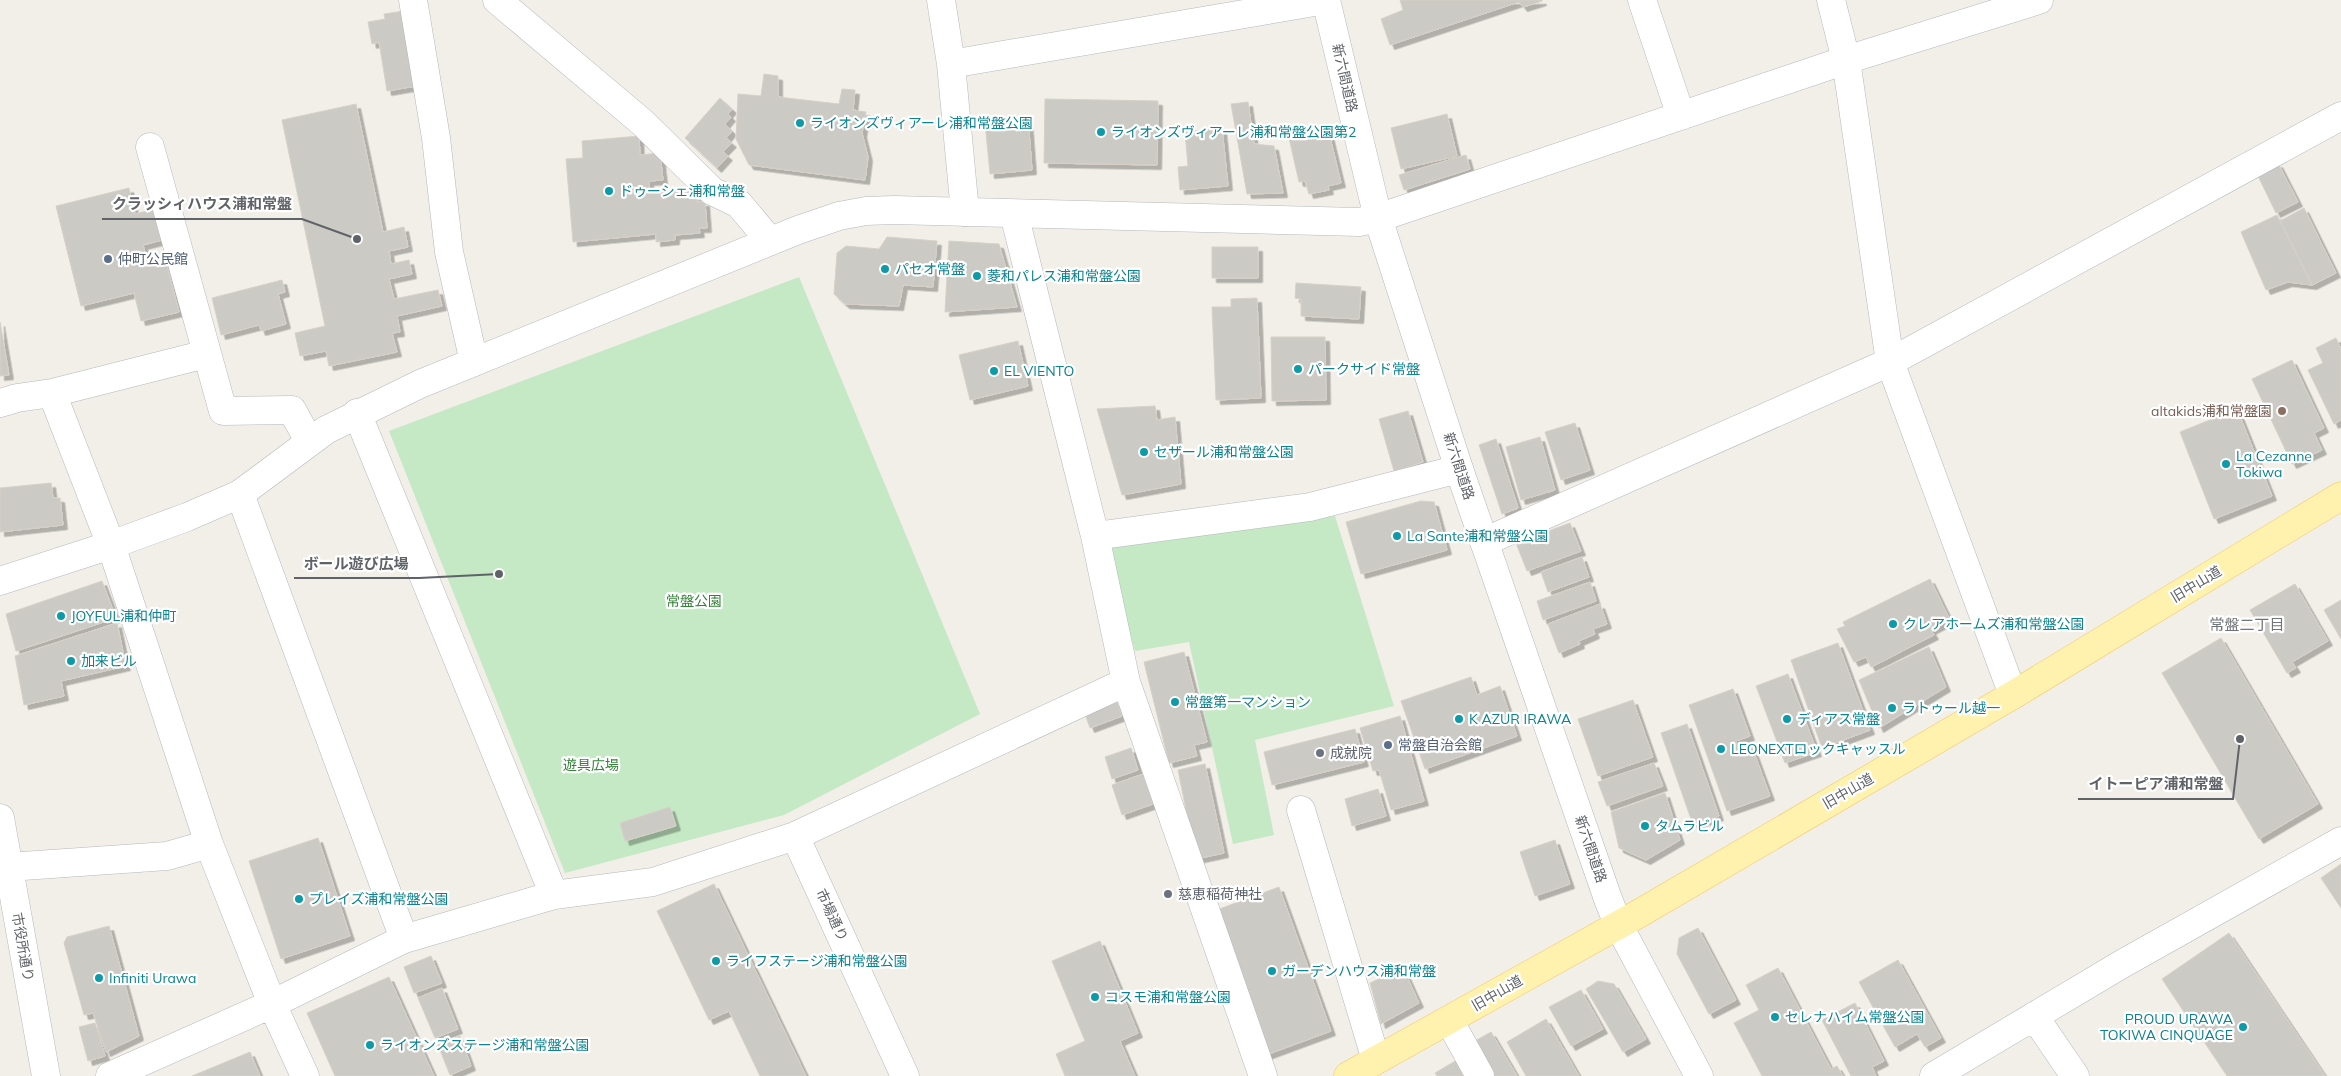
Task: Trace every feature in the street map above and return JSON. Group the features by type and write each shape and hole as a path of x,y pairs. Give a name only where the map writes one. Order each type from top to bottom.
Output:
{"main road":[{"name":"旧中山道","path":"1348,1076 1618,924 2013,695 2341,496"}],"street":[{"path":"413,0 436,138 449,252 474,362"},
{"path":"497,0 643,123 712,191 739,204 770,241"},
{"path":"941,0 951,64 965,212"},
{"path":"951,64 1214,9 1326,0"},
{"name":"新六間道路","path":"1326,0 1378,218 1484,542 1618,924 1699,1076"},
{"path":"1642,0 1681,116"},
{"path":"1831,0 1846,60 1890,362 2013,695"},
{"path":"0,581 111,545 187,517 240,494 309,441 357,413 474,362 770,241 839,216 866,211 965,212 1359,222 1378,218 1846,60 2039,0"},
{"path":"1484,542 1890,362 2341,116"},
{"path":"150,147 223,411 292,410 309,441"},
{"path":"1014,214 1095,536 1126,682 1263,1076"},
{"path":"0,404 16,398 52,393 206,354"},
{"path":"52,393 111,545 209,844 272,1004 306,1076"},
{"path":"357,413 554,895"},
{"path":"1095,536 1310,507 1459,469"},
{"path":"240,494 404,940"},
{"path":"110,1076 272,1004 404,940 554,895 653,882 795,836 1126,682"},
{"path":"1301,810 1376,1060"},
{"name":"市役所通り","path":"0,818 46,1076"},
{"name":"市場通り","path":"795,836 905,1076"},
{"path":"1934,1076 2122,964 2341,841"},
{"path":"8,868 167,856 209,844"},
{"path":"2034,1016 2074,1076"},
{"path":"1449,1020 1480,1076"}],"green space":[{"name":"常盤公園","path":"799,277 980,714 784,815 565,873 389,431"},
{"path":"1335,516 1394,706 1255,740 1274,835 1233,844 1189,642 1135,651 1106,548"}],"building":[{"path":"1400,0 1542,1 1523,7 1519,2 1390,45 1381,19 1403,10"},
{"path":"404,11 416,86 387,91 379,42 372,44 368,22 385,19 384,14"},
{"name":"ライオンズヴィアーレ浦和常盤公園","path":"764,74 778,76 778,97 839,104 842,89 855,90 853,110 866,112 862,133 868,157 865,180 749,165 736,139 738,94 761,96"},
{"path":"720,98 732,109 728,114 731,117 725,124 732,131 726,138 732,143 723,152 728,156 717,168 685,138"},
{"name":"ライオンズヴィアーレ浦和常盤公園第2","path":"1045,99 1158,101 1157,165 1044,163"},
{"path":"1248,102 1254,144 1274,146 1283,193 1247,194 1231,104"},
{"path":"356,104 383,232 404,227 408,247 389,251 391,264 409,260 412,274 389,279 394,299 438,290 442,306 397,316 400,332 392,333 397,352 329,366 326,351 300,356 295,333 325,326 282,120"},
{"path":"1447,114 1457,156 1401,169 1391,128"},
{"path":"1028,118 1032,170 990,174 985,122"},
{"path":"1222,128 1228,186 1180,190 1178,167 1188,166 1185,132"},
{"path":"1328,129 1341,183 1328,186 1329,190 1309,194 1305,181 1299,182 1289,138"},
{"name":"ドゥーシェ浦和常盤","path":"639,136 640,155 660,153 663,180 649,181 649,192 688,189 689,196 697,196 697,202 705,202 707,228 699,228 700,233 675,235 675,240 656,242 656,234 573,242 566,159 583,158 582,141"},
{"path":"1466,155 1470,169 1404,190 1399,175"},
{"path":"2278,163 2298,202 2276,213 2257,174"},
{"path":"129,188 135,214 159,208 166,239 143,245 148,266 166,262 179,312 141,321 134,293 81,306 56,206"},
{"path":"2304,208 2336,273 2312,285 2280,221"},
{"path":"2277,215 2312,285 2288,282 2266,290 2241,232"},
{"name":"パセオ常盤","path":"887,237 937,241 933,287 903,285 899,306 845,304 834,294 837,253 846,246 879,249"},
{"name":"菱和パレス浦和常盤公園","path":"949,241 999,244 1017,307 945,312"},
{"path":"1212,247 1258,247 1258,278 1212,278"},
{"path":"282,280 285,292 278,294 286,324 261,331 259,325 221,335 212,298"},
{"path":"1296,283 1361,287 1359,319 1301,316 1301,299 1295,298"},
{"path":"1257,298 1261,398 1216,400 1212,307 1231,307 1231,299"},
{"path":"0,322 9,375 0,376"},
{"name":"パークサイド常盤","path":"1271,337 1325,337 1326,400 1272,401"},
{"path":"2336,338 2341,349 2341,420 2334,424 2308,370 2323,363 2316,348"},
{"name":"EL VIENTO","path":"1018,341 1028,386 970,400 959,355"},
{"path":"2292,360 2324,428 2314,433 2322,450 2292,464 2252,379"},
{"name":"セザール浦和常盤公園","path":"1155,406 1157,420 1175,417 1181,484 1122,495 1097,409"},
{"name":"La Cezanne Tokiwa","path":"2237,409 2272,496 2214,519 2180,432"},
{"path":"1408,411 1423,462 1394,471 1379,419"},
{"path":"1575,423 1590,470 1561,480 1545,432"},
{"path":"1540,437 1555,490 1521,500 1506,447"},
{"path":"1496,439 1518,508 1502,514 1479,445"},
{"path":"51,483 53,498 60,498 63,525 0,532 0,488"},
{"name":"La Sante浦和常盤公園","path":"1421,501 1434,502 1447,550 1361,574 1346,522"},
{"path":"1570,523 1581,551 1527,571 1516,543"},
{"path":"1582,557 1589,577 1548,592 1541,572"},
{"name":"クレアホームズ浦和常盤公園","path":"1930,579 1950,620 1931,630 1934,635 1871,667 1866,657 1854,662 1837,629 1845,626 1843,622"},
{"name":"JOYFUL浦和仲町","path":"102,581 116,618 16,651 6,614"},
{"path":"1590,582 1596,601 1543,620 1537,601"},
{"path":"2295,584 2328,641 2292,662 2296,668 2287,673 2250,610"},
{"path":"2341,600 2341,639 2324,610"},
{"path":"1600,604 1607,624 1593,629 1595,634 1579,641 1580,644 1559,653 1548,624"},
{"name":"加来ビル","path":"117,623 126,666 61,681 64,696 24,705 15,656"},
{"path":"2221,638 2318,804 2259,839 2162,673"},
{"path":"1838,643 1870,730 1822,748 1791,660"},
{"name":"ラトゥール越一","path":"1929,647 1946,687 1879,728 1859,680"},
{"name":"常盤第一マンション","path":"1184,652 1207,742 1194,745 1197,756 1169,763 1144,662"},
{"name":"ディアス常盤","path":"1788,674 1817,752 1785,763 1756,686"},
{"name":"K AZUR IRAWA","path":"1471,677 1477,695 1500,686 1517,736 1425,769 1401,701"},
{"name":"LEONEXTロックキャッスル","path":"1733,689 1750,736 1736,741 1739,751 1752,747 1770,796 1727,811 1689,705"},
{"path":"1633,700 1653,757 1598,776 1578,719"},
{"path":"1117,702 1122,716 1090,728 1085,714"},
{"path":"1400,716 1424,801 1391,810 1379,770 1373,771 1360,728"},
{"path":"1687,724 1719,816 1693,825 1661,733"},
{"path":"1355,729 1364,762 1272,785 1264,752"},
{"path":"1131,748 1138,770 1112,779 1105,757"},
{"path":"1654,763 1663,786 1607,806 1598,782"},
{"path":"1205,764 1224,853 1196,859 1178,770"},
{"path":"1143,774 1153,804 1122,815 1112,785"},
{"path":"1378,789 1386,816 1352,826 1345,799"},
{"name":"タムラビル","path":"1665,793 1680,840 1646,860 1619,848 1611,812"},
{"path":"670,807 676,826 625,841 620,823"},
{"name":"プレイズ浦和常盤公園","path":"318,838 350,936 281,959 249,861"},
{"path":"1555,840 1570,884 1535,896 1520,852"},
{"path":"2341,864 2341,908 2321,878"},
{"name":"ライフステージ浦和常盤公園","path":"714,884 806,1076 760,1076 729,1011 709,1020 657,911"},
{"name":"ガーデンハウス浦和常盤","path":"1279,887 1331,1031 1266,1055 1214,911"},
{"name":"Infiniti Urawa","path":"109,926 139,1036 106,1052 93,1013 84,1015 64,943 67,937"},
{"path":"1698,928 1736,1000 1709,1014 1677,954 1679,938"},
{"name":"PROUD URAWA TOKIWA CINQUAGE","path":"2229,933 2325,1076 2227,1076 2162,979"},
{"name":"コスモ浦和常盤公園","path":"1100,941 1138,1033 1120,1041 1135,1076 1065,1076 1056,1054 1085,1041 1052,961"},
{"path":"431,956 442,983 414,993 404,967"},
{"path":"1898,960 1941,1038 1925,1047 1917,1034 1895,1047 1859,982"},
{"path":"1403,968 1419,1003 1381,1024 1370,983"},
{"name":"セレナハイム常盤公園","path":"1778,968 1831,1069 1837,1066 1843,1076 1762,1076 1734,1023 1759,1010 1746,985"},
{"name":"ライオンズステージ浦和常盤公園","path":"389,977 434,1076 335,1076 307,1013"},
{"path":"1598,981 1614,984 1646,1039 1623,1052 1586,989"},
{"path":"442,988 458,1029 435,1038 418,998"},
{"path":"1581,990 1603,1029 1571,1046 1549,1007"},
{"path":"1855,1003 1884,1061 1872,1067 1876,1076 1851,1076 1822,1020"},
{"path":"1546,1019 1579,1076 1526,1076 1507,1042"},
{"path":"95,1023 105,1056 88,1061 79,1027"},
{"path":"1491,1032 1517,1076 1493,1076 1473,1042"},
{"path":"460,1036 471,1066 450,1075 438,1045"},
{"path":"250,1052 260,1076 192,1076"},
{"path":"1457,1060 1466,1076 1437,1076 1435,1073"}],"place":[{"name":"ライオンズヴィアーレ浦和常盤公園","path":"800,123"},
{"name":"ライオンズヴィアーレ浦和常盤公園第2","path":"1101,132"},
{"name":"ドゥーシェ浦和常盤","path":"609,191"},
{"name":"クラッシィハウス浦和常盤","path":"357,239"},
{"name":"仲町公民館","path":"108,259"},
{"name":"パセオ常盤","path":"885,269"},
{"name":"菱和パレス浦和常盤公園","path":"977,276"},
{"name":"パークサイド常盤","path":"1298,369"},
{"name":"EL VIENTO","path":"994,371"},
{"name":"altakids浦和常盤園","path":"2282,411"},
{"name":"セザール浦和常盤公園","path":"1144,452"},
{"name":"La Cezanne Tokiwa","path":"2226,464"},
{"name":"La Sante浦和常盤公園","path":"1397,536"},
{"name":"ボール遊び広場","path":"499,574"},
{"name":"JOYFUL浦和仲町","path":"61,616"},
{"name":"クレアホームズ浦和常盤公園","path":"1893,624"},
{"name":"加来ビル","path":"71,661"},
{"name":"常盤第一マンション","path":"1175,702"},
{"name":"ラトゥール越一","path":"1892,708"},
{"name":"K AZUR IRAWA","path":"1459,719"},
{"name":"ディアス常盤","path":"1787,719"},
{"name":"イトーピア浦和常盤","path":"2240,739"},
{"name":"常盤自治会館","path":"1388,745"},
{"name":"LEONEXTロックキャッスル","path":"1721,749"},
{"name":"成就院","path":"1320,753"},
{"name":"タムラビル","path":"1645,826"},
{"name":"慈恵稲荷神社","path":"1168,894"},
{"name":"プレイズ浦和常盤公園","path":"299,899"},
{"name":"ライフステージ浦和常盤公園","path":"716,961"},
{"name":"ガーデンハウス浦和常盤","path":"1272,971"},
{"name":"Infiniti Urawa","path":"99,978"},
{"name":"コスモ浦和常盤公園","path":"1095,997"},
{"name":"セレナハイム常盤公園","path":"1775,1017"},
{"name":"PROUD URAWA TOKIWA CINQUAGE","path":"2243,1027"},
{"name":"ライオンズステージ浦和常盤公園","path":"370,1045"}],"district":[{"name":"常盤二丁目","path":"2247,625"}],"park label":[{"name":"遊具広場","path":"591,765"}]}
